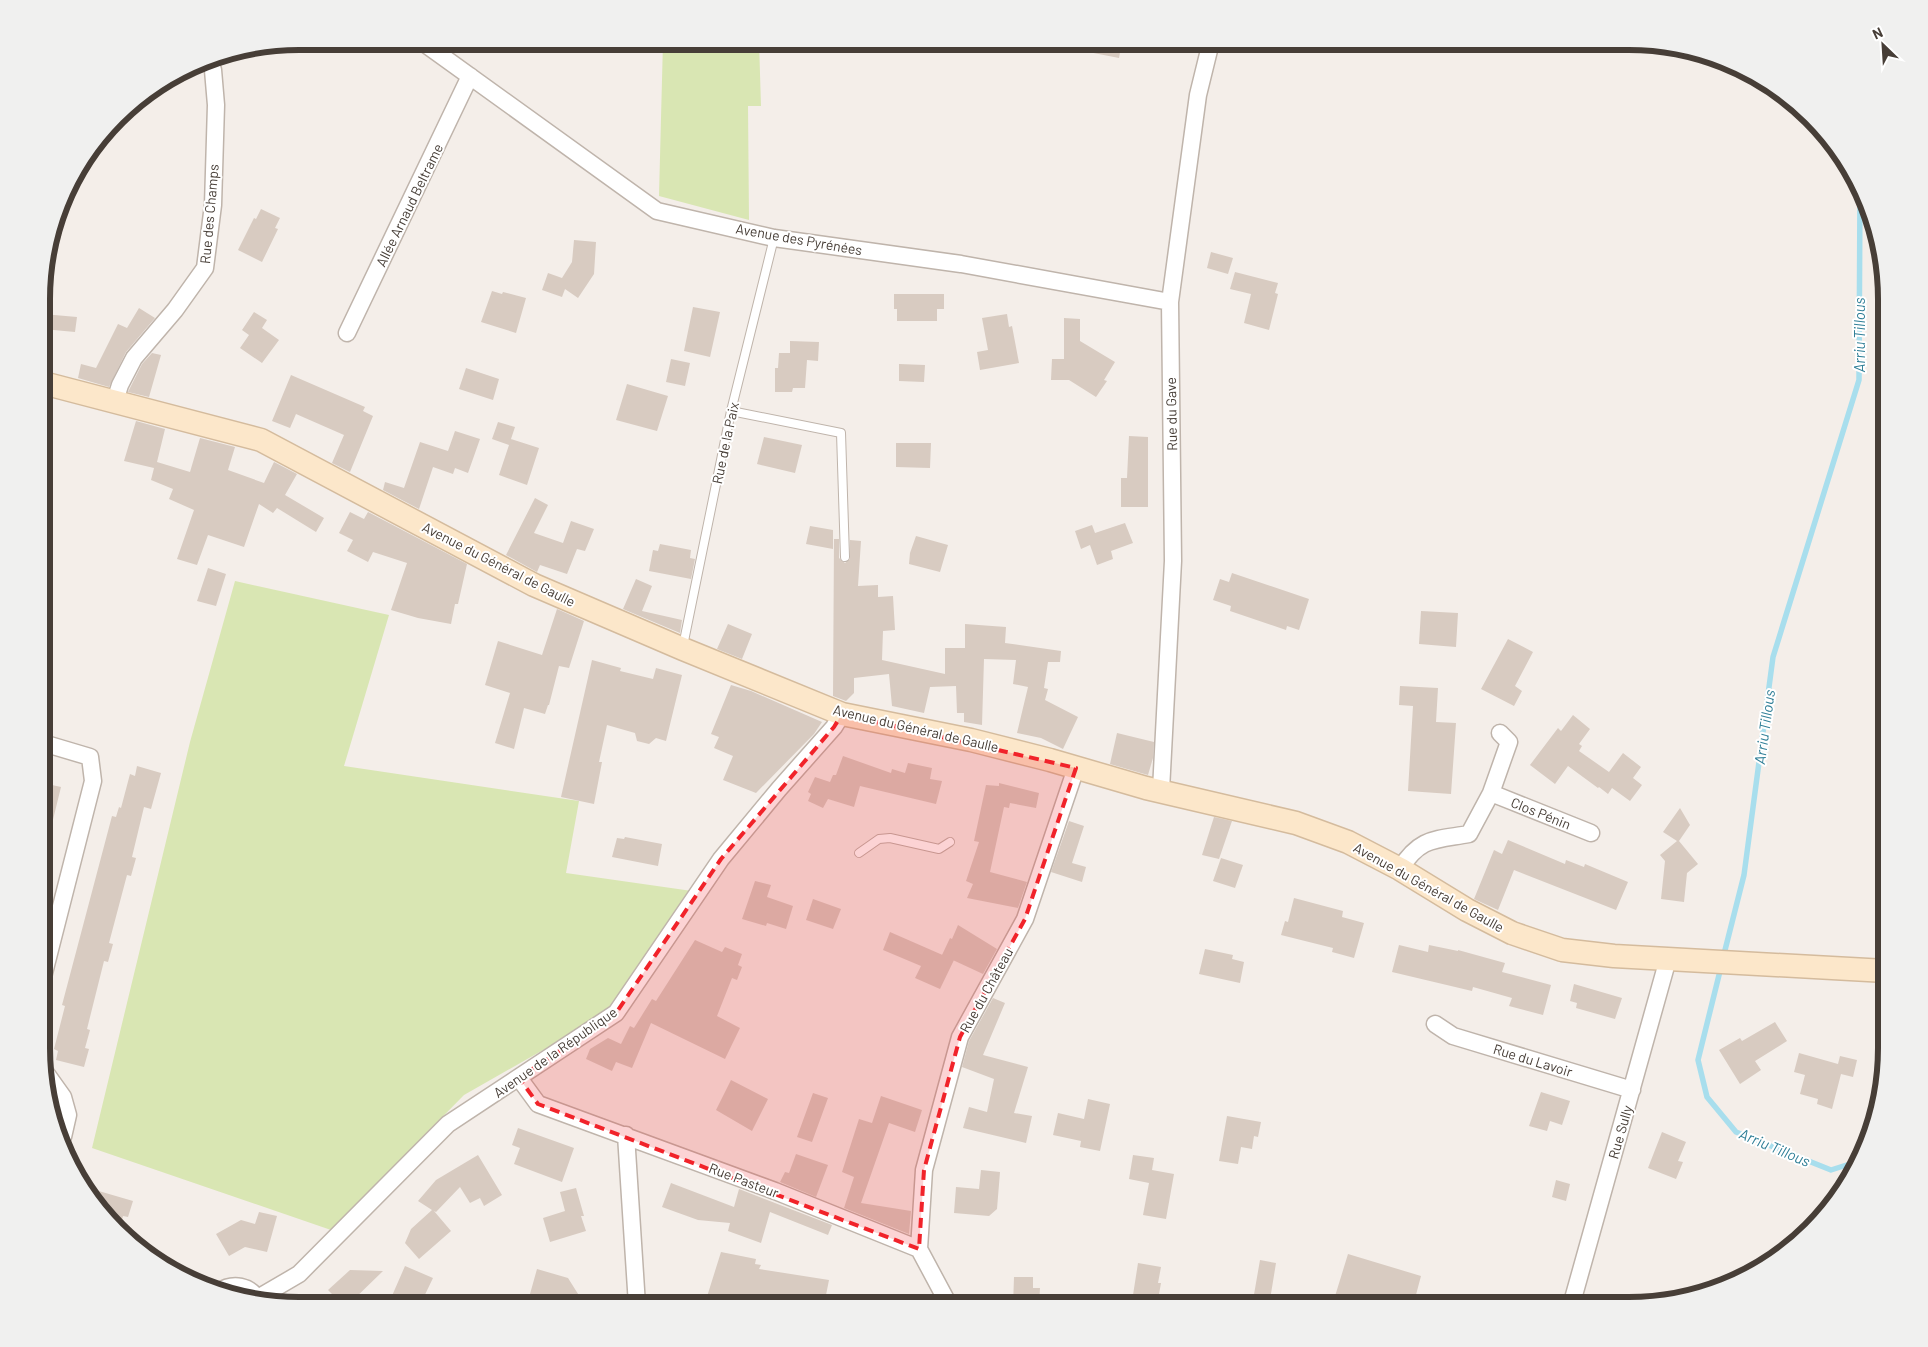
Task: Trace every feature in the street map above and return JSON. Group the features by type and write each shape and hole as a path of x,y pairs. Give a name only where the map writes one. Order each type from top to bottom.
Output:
{"main road":[{"name":"Avenue du Général de Gaulle","path":"50,385 261,440 534,585 842,714 971,740 1050,760 1146,788 1296,823 1348,842 1400,869 1467,910 1512,933 1562,950 1698,962 1878,972"}],"street":[{"name":"Avenue des Pyrénées","path":"434,50 657,210 774,238 961,264 1170,302"},
{"name":"Rue du Gave","path":"1161,790 1173,561 1170,302 1198,96 1209,50"},
{"name":"Rue des Champs","path":"115,401 120,385 134,358 175,310 205,268 212,205 216,105 211,66"},
{"name":"Allée Arnaud Beltrame","path":"347,333 456,106 462,88 470,76"},
{"name":"Avenue de la République","path":"266,1295 299,1274 448,1124 616,1013 721,859 779,789 834,728 842,714"},
{"path":"1400,869 1408,856 1426,842 1469,834 1491,793 1509,742 1500,733"},
{"path":"50,746 90,757 93,782 50,950"},
{"name":"Rue du Château","path":"919,1249 924,1170 960,1037 1025,919 1076,768"},
{"name":"Clos Pénin","path":"1491,793 1591,833"},
{"name":"Rue Sully","path":"1574,1297 1668,959"},
{"name":"Rue du Lavoir","path":"1436,1024 1453,1036 1632,1090"},
{"name":"Rue Pasteur","path":"519,1078 538,1104 775,1191 919,1249"},
{"path":"52,1082 63,1097 68,1115 64,1130"},
{"path":"626,1135 636,1297"},
{"path":"919,1249 944,1297"},
{"path":"228,1287 238,1286 253,1292"}],"lane":[{"name":"Rue de la Paix","path":"683,649 731,411 774,238"},
{"path":"731,411 841,433 846,558"},
{"path":"859,853 880,838 890,838 939,849 950,842"}],"highlighted area":[{"path":"842,714 1076,768 1025,919 960,1037 924,1170 919,1249 538,1104 519,1078 616,1013 721,859 834,727"}],"green space":[{"path":"663,50 759,50 761,106 748,106 749,220 659,196"},
{"path":"235,581 389,615 344,766 579,801 566,873 692,891 615,1009 464,1095 331,1230 92,1148 190,742"}],"building":[{"path":"1078,50 1120,50 1119,58"},
{"path":"261,209 280,218 275,228 278,229 262,262 238,250 254,218 256,219"},
{"path":"574,240 596,242 594,274 578,298 565,289 562,297 542,290 548,273 562,278 572,262"},
{"path":"1211,252 1233,258 1228,274 1207,268"},
{"path":"1235,272 1278,283 1275,293 1278,294 1269,330 1244,323 1251,294 1230,289"},
{"path":"492,291 526,298 516,333 481,322"},
{"path":"894,294 944,294 944,309 937,309 937,321 897,321 897,309 894,309"},
{"path":"693,307 720,312 710,357 684,351"},
{"path":"139,308 155,318 126,352 109,387 78,378 81,364 96,368 118,324 127,328"},
{"path":"254,312 267,320 262,328 279,340 262,363 240,348 249,335 242,330"},
{"path":"1007,314 1009,327 1012,326 1019,363 980,370 977,352 988,350 982,318"},
{"path":"50,315 77,317 75,332 50,330"},
{"path":"1064,318 1080,319 1080,341 1115,362 1104,380 1107,381 1096,397 1069,380 1051,380 1052,359 1064,359"},
{"path":"790,341 819,342 818,361 807,360 805,388 793,388 792,392 775,392 775,368 778,368 779,353 790,353"},
{"path":"152,353 161,355 149,397 128,392 142,364"},
{"path":"671,359 690,363 685,386 666,382"},
{"path":"899,364 925,365 924,382 899,381"},
{"path":"466,368 499,379 493,400 459,389"},
{"path":"291,375 365,407 363,411 373,416 350,472 332,463 344,435 296,414 290,428 272,421"},
{"path":"627,384 668,396 657,431 616,420"},
{"path":"136,421 165,429 157,462 190,472 200,438 235,447 228,470 264,483 274,462 297,474 285,495 324,518 316,532 277,508 273,513 259,504 244,547 208,535 197,565 177,559 194,510 169,499 173,489 151,480 154,468 124,461"},
{"path":"498,422 515,427 509,445 492,439"},
{"path":"455,431 480,439 468,473 455,468 453,474 433,467 419,509 383,490 385,482 404,488 420,442 448,451"},
{"path":"1129,436 1148,437 1148,507 1121,507 1121,478 1127,478"},
{"path":"764,437 802,445 795,473 757,464"},
{"path":"511,439 539,448 527,485 499,475"},
{"path":"896,443 931,443 930,468 896,467"},
{"path":"535,498 548,505 534,533 563,543 571,521 594,529 585,551 577,549 567,574 540,565 537,572 506,555"},
{"path":"350,512 364,519 368,512 467,564 458,604 455,604 451,624 418,618 391,610 407,563 373,552 368,562 347,551 353,540 339,533"},
{"path":"1125,523 1133,543 1111,551 1113,559 1097,565 1090,545 1081,549 1075,531 1092,525 1095,533"},
{"path":"810,526 833,530 833,549 806,544"},
{"path":"916,536 948,545 940,572 909,564 910,553"},
{"path":"834,539 839,539 839,558 845,563 850,559 850,540 861,541 858,586 878,585 878,597 893,596 895,630 883,631 882,660 945,674 945,648 965,648 965,624 1006,627 1005,643 1061,651 1060,662 1048,662 1044,688 1048,689 1045,700 1078,717 1063,749 1041,738 1017,733 1028,687 1013,684 1016,660 984,659 982,725 964,722 964,713 957,713 956,686 930,687 924,713 892,706 889,674 854,678 854,693 846,701 833,696"},
{"path":"660,544 691,550 690,558 695,559 691,579 649,571 653,550 658,551"},
{"path":"208,568 226,574 216,606 197,601"},
{"path":"1232,573 1309,599 1299,630 1287,626 1286,630 1230,611 1231,606 1213,600 1220,579 1229,582"},
{"path":"636,579 652,586 642,611 682,620 680,633 623,609"},
{"path":"557,609 584,621 569,668 559,666 545,714 524,708 514,749 495,743 510,693 485,685 498,641 542,655"},
{"path":"1421,611 1458,613 1456,647 1419,644"},
{"path":"728,624 752,634 742,659 717,649"},
{"path":"1508,639 1533,652 1515,686 1522,691 1514,706 1481,689"},
{"path":"592,660 621,668 620,671 653,679 656,668 682,675 666,741 656,738 649,744 637,741 635,733 607,725 599,762 602,762 594,804 561,797"},
{"path":"731,685 751,691 822,722 814,734 756,793 723,780 733,756 714,748 719,737 711,734"},
{"path":"1400,686 1438,688 1436,722 1456,723 1451,794 1408,791 1413,706 1399,705"},
{"path":"1573,715 1590,729 1579,744 1582,746 1579,751 1609,772 1623,753 1641,767 1633,778 1642,785 1630,801 1612,788 1608,794 1568,766 1555,784 1530,765 1558,728 1561,731"},
{"path":"1117,733 1154,742 1153,758 1148,775 1110,764"},
{"path":"843,756 891,773 892,769 905,773 908,763 932,768 930,779 942,781 936,804 860,786 854,807 828,799 823,808 808,801 811,794 808,792 815,777 830,782 833,775 836,775"},
{"path":"137,766 161,773 151,809 144,807 132,857 136,858 131,876 127,875 109,943 113,944 108,962 104,961 87,1029 90,1030 85,1048 89,1049 84,1067 56,1060 58,1051 54,1049 65,1006 62,1005 112,816 116,817 119,807 121,808 130,774 135,776"},
{"path":"999,783 1039,793 1036,808 1010,803 1009,808 1004,807 990,872 1027,882 1018,908 967,898 973,884 966,881 979,842 974,841 986,785 999,786"},
{"path":"50,785 61,787 50,832"},
{"path":"1680,808 1690,825 1679,841 1698,864 1687,873 1684,902 1661,899 1665,861 1660,855 1677,841 1663,832"},
{"path":"1214,817 1232,821 1219,859 1202,855"},
{"path":"1069,821 1084,826 1072,863 1086,867 1082,882 1051,872"},
{"path":"625,837 662,844 658,866 612,857 617,838 624,839"},
{"path":"1508,840 1565,864 1566,860 1584,867 1585,864 1628,882 1616,910 1514,870 1498,910 1474,899 1494,850 1502,854"},
{"path":"1221,858 1243,865 1235,888 1213,881"},
{"path":"755,881 771,885 767,897 793,906 786,929 767,923 766,926 742,919"},
{"path":"1294,898 1343,911 1342,917 1364,923 1354,958 1332,952 1333,948 1281,935 1285,921 1288,922"},
{"path":"813,899 841,909 833,929 806,920"},
{"path":"958,925 997,949 983,974 942,955"},
{"path":"890,932 954,960 940,989 915,978 921,966 883,950"},
{"path":"695,940 722,952 725,947 742,954 738,965 742,967 737,980 732,978 717,1016 740,1028 725,1059 651,1023 632,1068 616,1062 612,1071 586,1059 590,1049 608,1038 621,1044 630,1026 634,1028 652,999 656,1001"},
{"path":"1399,945 1428,952 1429,945 1458,950 1505,963 1502,972 1551,985 1543,1015 1509,1006 1512,998 1473,987 1472,991 1392,972"},
{"path":"1205,949 1233,955 1232,959 1244,962 1240,983 1199,974"},
{"path":"1574,984 1622,998 1615,1019 1576,1008 1577,1003 1570,1001"},
{"path":"993,998 1005,1003 983,1055 1028,1067 1014,1113 1032,1116 1026,1143 963,1128 969,1107 987,1112 994,1079 962,1067 969,1041"},
{"path":"1775,1022 1787,1041 1755,1061 1761,1070 1740,1084 1719,1050 1740,1038 1742,1041"},
{"path":"1799,1053 1838,1064 1840,1056 1857,1060 1853,1077 1841,1074 1832,1109 1817,1104 1818,1099 1800,1094 1805,1075 1794,1072"},
{"path":"731,1080 768,1099 752,1131 716,1110"},
{"path":"1541,1092 1570,1101 1562,1125 1550,1121 1547,1131 1529,1126"},
{"path":"813,1093 828,1098 812,1142 797,1137"},
{"path":"881,1096 922,1110 915,1132 889,1123 861,1203 911,1211 909,1234 844,1208 854,1177 842,1172 859,1119 872,1123"},
{"path":"1088,1099 1110,1104 1100,1151 1080,1147 1081,1141 1053,1135 1058,1113 1084,1119"},
{"path":"1227,1116 1261,1122 1258,1137 1254,1136 1252,1149 1241,1147 1238,1164 1219,1161"},
{"path":"518,1128 574,1148 562,1182 514,1164 520,1148 512,1145"},
{"path":"1662,1132 1686,1142 1678,1161 1683,1162 1676,1179 1648,1168"},
{"path":"796,1154 828,1165 816,1197 780,1182 785,1172 789,1173"},
{"path":"478,1155 502,1195 484,1206 480,1198 470,1203 460,1187 436,1212 434,1211 451,1231 419,1259 405,1243 411,1229 432,1210 418,1201 436,1180"},
{"path":"1133,1155 1154,1158 1152,1170 1174,1174 1166,1219 1143,1215 1149,1183 1129,1179"},
{"path":"981,1170 1000,1172 997,1209 989,1216 954,1213 956,1187 979,1189"},
{"path":"1556,1180 1570,1184 1566,1201 1552,1197"},
{"path":"671,1183 734,1207 739,1189 832,1225 828,1235 770,1212 761,1243 728,1231 730,1223 698,1220 662,1207"},
{"path":"576,1188 586,1231 550,1242 543,1218 565,1211 560,1192"},
{"path":"95,1190 133,1201 128,1217 123,1216 121,1222"},
{"path":"259,1212 277,1216 267,1252 245,1247 229,1256 216,1234 241,1220 255,1224"},
{"path":"721,1252 756,1259 755,1264 761,1265 759,1269 829,1280 826,1297 707,1297"},
{"path":"1348,1254 1421,1276 1415,1297 1335,1297"},
{"path":"1260,1260 1276,1263 1270,1297 1254,1297"},
{"path":"1138,1263 1161,1267 1158,1283 1161,1283 1159,1297 1133,1295"},
{"path":"405,1266 433,1278 424,1297 391,1297"},
{"path":"537,1269 568,1278 580,1297 541,1297 530,1294"},
{"path":"350,1270 383,1271 356,1297 335,1297 328,1290"},
{"path":"1014,1277 1033,1277 1033,1288 1040,1288 1040,1297 1013,1297"}],"waterway":[{"name":"Arriu Tillous","path":"1723,958 1744,875 1773,657 1859,380 1860,206"},
{"name":"Arriu Tillous","path":"1721,967 1698,1060 1707,1097 1736,1132 1831,1170 1849,1164"}]}
